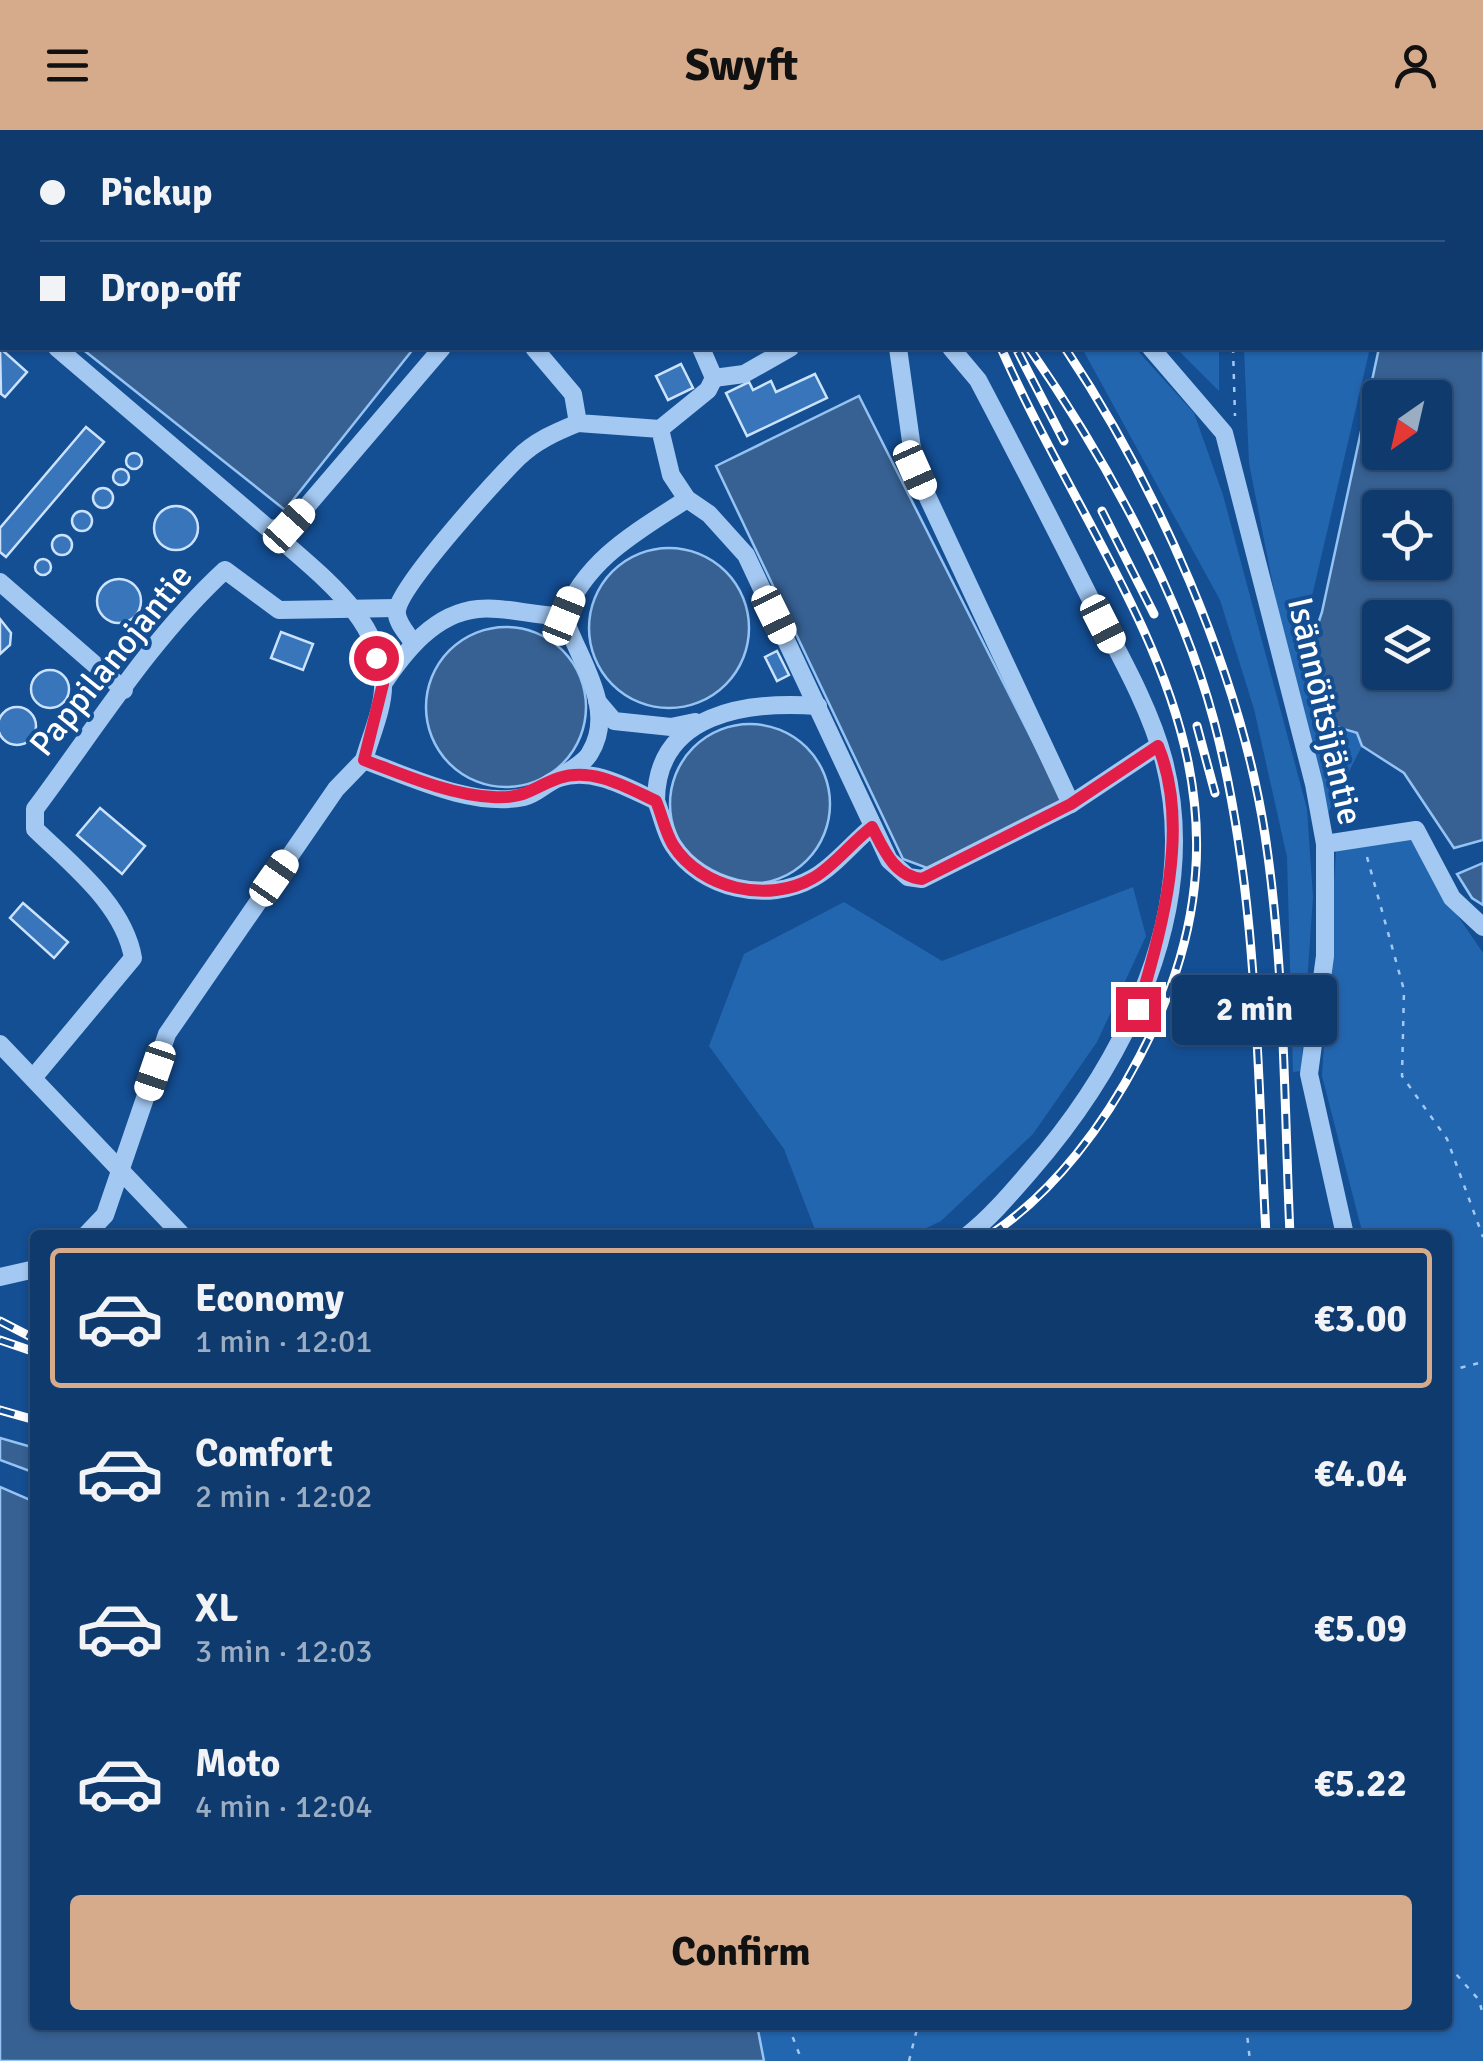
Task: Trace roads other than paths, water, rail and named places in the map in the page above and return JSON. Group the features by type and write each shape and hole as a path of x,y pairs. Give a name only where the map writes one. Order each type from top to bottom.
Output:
{"street":[{"path":"59,350 353,607 368,632 383,684"},
{"path":"269,530 289,526 440,350"},
{"path":"536,350 573,394 578,424"},
{"path":"414,644 398,620 397,608 431,558 520,457 550,434 578,424 660,429 708,390 714,378 702,350"},
{"path":"714,378 744,374 786,350"},
{"path":"898,350 915,470 1071,804"},
{"path":"953,350 978,380 1018,456 1120,658 1158,746 1168,790 1172,861 1158,946 1138,1009 1097,1087 1053,1144 974,1230"},
{"name":"Isännöitsijäntie","path":"1153,350 1224,433 1314,784 1325,844 1325,956 1309,1074 1344,1230"},
{"path":"660,429 671,475 687,500 709,514 746,555 872,827 889,860 908,877 922,879 1071,804 1158,746"},
{"path":"564,616 591,568 617,545 687,500"},
{"name":"Pappilanojantie","path":"33,1078 133,958 128,930 78,871 34,829 35,809 124,690 202,592 226,570 278,610 397,608"},
{"path":"0,582 124,690"},
{"path":"91,1230 105,1215 167,1034 336,789 364,760 383,684 414,644 450,618 477,609 564,616"},
{"path":"364,760 411,778 490,798 526,797 559,778 590,754 597,700 588,668 564,616"},
{"path":"597,700 614,720 672,727 735,708 774,703 818,706"},
{"path":"706,719 683,736 668,756 656,777 656,801 671,843 690,864 719,884 787,890 817,877 872,827"},
{"path":"559,778 589,775 656,801"},
{"path":"1325,844 1416,830 1452,898 1483,927"},
{"path":"0,1044 177,1230"},
{"path":"0,1276 30,1269"}],"railway":[{"path":"997,1230 1036,1198 1076,1154 1140,1056 1181,954 1196,860 1190,772 1167,687 1132,605 1002,350"},
{"path":"1030,350 1085,434 1137,527 1181,624 1214,721 1228,784 1247,912 1266,1230"},
{"path":"1066,350 1131,459 1190,581 1215,645 1253,773 1272,884 1283,1035 1290,1230"},
{"path":"1018,352 1064,441"},
{"path":"1102,511 1154,614"},
{"path":"1197,726 1215,793"},
{"path":"0,1321 30,1336"},
{"path":"0,1340 30,1350"},
{"path":"0,1410 30,1419"}]}
